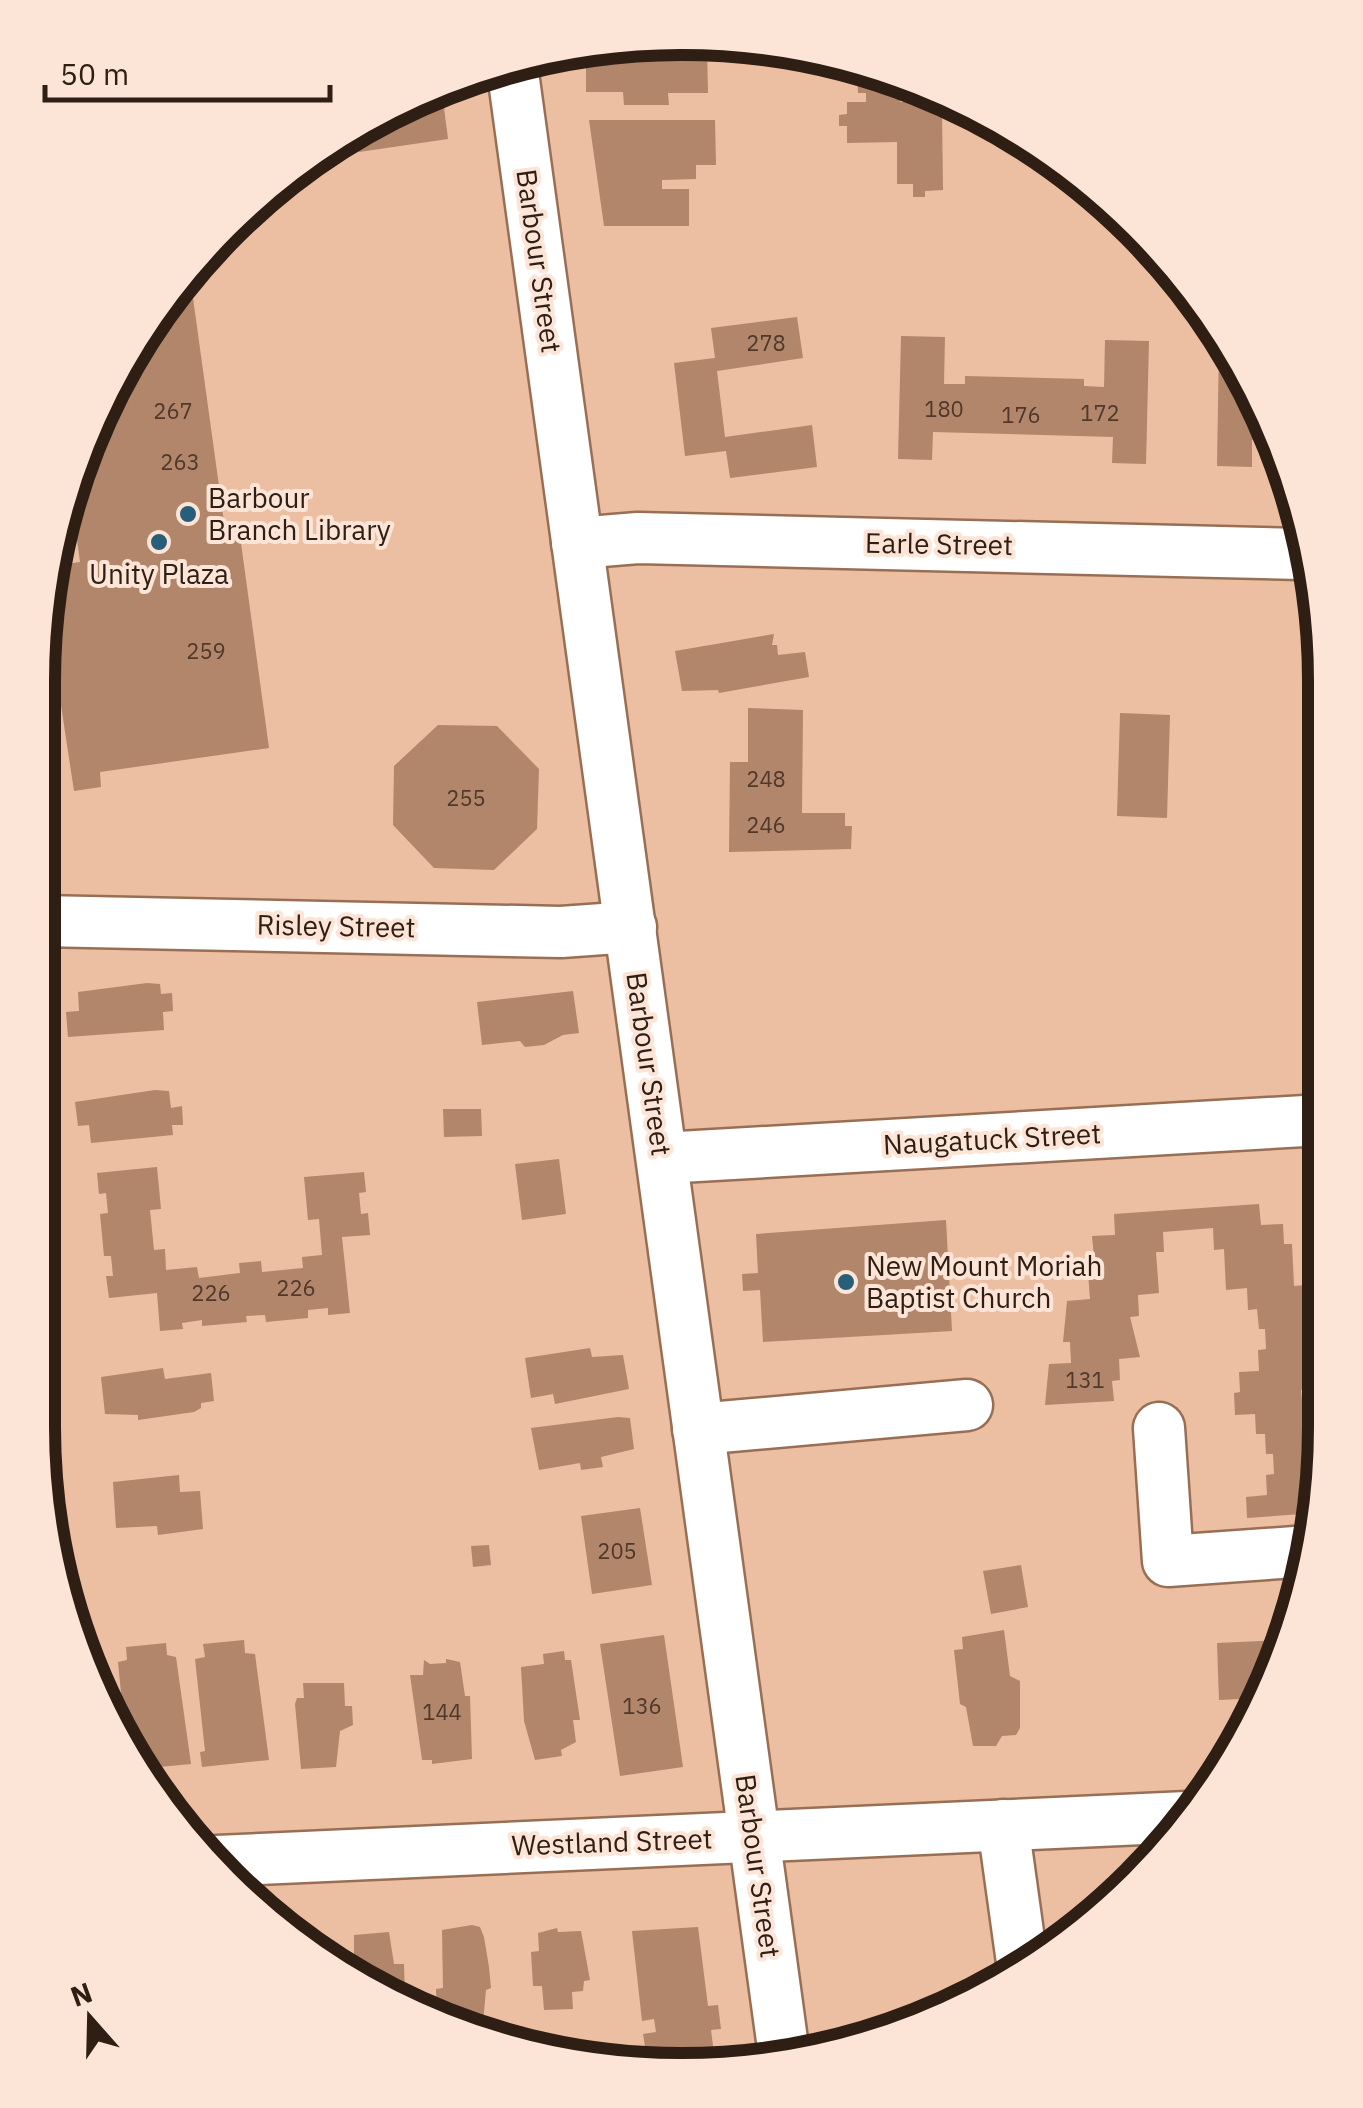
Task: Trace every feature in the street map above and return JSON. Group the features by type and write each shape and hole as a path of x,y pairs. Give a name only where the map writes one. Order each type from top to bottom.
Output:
{"street":[{"name":"Barbour Street","path":"514,78 783,2045"},
{"name":"Earle Street","path":"577,543 638,538 1295,554"},
{"name":"Risley Street","path":"55,922 561,932 631,927"},
{"name":"Naugatuck Street","path":"662,1158 1308,1121"},
{"path":"698,1429 967,1405"},
{"path":"1159,1428 1168,1561 1295,1553"},
{"name":"Westland Street","path":"228,1860 1171,1818"},
{"path":"1003,1825 1022,1952"}],"building":[{"path":"641,56 707,56 708,93 668,93 669,105 624,105 623,92 586,92 586,62"},
{"path":"857,80 900,95 900,102 920,103 942,112 943,190 925,191 925,197 913,197 913,184 897,184 897,142 847,143 847,126 839,126 839,115 847,114 847,102 866,102 866,93 858,93"},
{"path":"443,102 448,139 359,152 358,145 368,139"},
{"path":"589,120 715,120 716,165 696,165 696,179 662,180 662,189 689,189 689,226 604,226"},
{"name":"Unity Plaza","path":"192,290 224,522 238,521 269,748 100,772 101,787 74,791 55,668 56,641 66,564 80,562 75,524 103,442 139,368"},
{"path":"797,317 803,358 717,371 725,437 812,425 817,467 730,478 726,451 685,456 674,363 715,358 711,328"},
{"path":"901,336 945,337 944,384 965,384 965,376 1084,379 1084,386 1104,387 1105,340 1149,341 1146,464 1112,463 1113,437 933,432 932,460 898,459"},
{"path":"1219,360 1259,440 1252,440 1252,467 1217,466"},
{"path":"774,634 772,645 777,645 778,655 805,652 809,677 719,693 682,691 675,651"},
{"path":"748,708 803,710 802,813 845,813 845,826 852,826 851,849 729,852 730,762 748,762"},
{"path":"1120,713 1170,715 1167,818 1117,816"},
{"path":"438,725 497,726 539,769 537,829 494,870 434,868 393,825 394,766"},
{"path":"160,984 161,994 172,993 173,1011 163,1012 164,1030 68,1037 66,1012 79,1011 78,992"},
{"path":"573,991 579,1033 563,1035 544,1045 525,1047 520,1041 482,1045 477,1002"},
{"path":"169,1091 171,1108 182,1106 183,1125 172,1125 173,1135 91,1143 89,1125 78,1126 75,1102"},
{"path":"443,1109 481,1109 482,1136 444,1137"},
{"path":"559,1159 566,1214 522,1220 515,1164"},
{"path":"157,1167 161,1209 150,1210 154,1250 165,1249 166,1270 197,1267 199,1278 240,1273 239,1263 261,1261 262,1272 303,1268 302,1257 322,1255 319,1219 308,1220 304,1177 364,1172 366,1192 359,1193 361,1214 368,1213 370,1235 342,1237 350,1313 328,1315 328,1308 308,1310 308,1318 266,1322 265,1315 246,1316 247,1322 202,1326 202,1320 182,1323 183,1329 160,1331 157,1293 109,1298 106,1276 113,1276 111,1256 104,1256 100,1214 108,1213 106,1193 99,1194 97,1173"},
{"path":"1259,1204 1261,1225 1283,1224 1284,1244 1292,1244 1294,1286 1308,1285 1308,1389 1301,1390 1303,1410 1308,1410 1302,1514 1247,1518 1246,1497 1267,1495 1266,1475 1274,1474 1273,1454 1266,1454 1265,1434 1256,1434 1255,1414 1235,1415 1234,1393 1240,1392 1239,1372 1259,1371 1258,1350 1266,1349 1265,1329 1259,1329 1257,1309 1248,1310 1247,1288 1226,1290 1224,1249 1214,1250 1213,1228 1163,1232 1164,1252 1156,1252 1159,1293 1138,1295 1139,1316 1130,1317 1140,1357 1119,1359 1120,1380 1112,1381 1114,1401 1045,1405 1049,1364 1071,1363 1070,1342 1063,1342 1067,1301 1090,1299 1087,1258 1094,1257 1092,1236 1115,1235 1114,1214"},
{"name":"New Mount Moriah Baptist Church","path":"946,1220 952,1331 763,1342 760,1290 743,1291 742,1274 758,1273 756,1234"},
{"path":"590,1348 592,1357 623,1355 629,1389 555,1404 553,1394 531,1398 525,1358"},
{"path":"163,1368 165,1379 211,1373 214,1401 201,1403 201,1408 194,1412 138,1420 138,1415 105,1414 101,1377"},
{"path":"630,1418 634,1449 601,1457 603,1467 581,1470 580,1463 539,1470 531,1428"},
{"path":"179,1475 180,1492 200,1491 203,1529 158,1535 157,1526 116,1528 113,1482"},
{"path":"640,1508 652,1585 592,1594 581,1516"},
{"path":"489,1545 491,1565 473,1567 471,1546"},
{"path":"1021,1565 1028,1607 991,1614 983,1571"},
{"path":"1004,1630 1010,1676 1020,1681 1020,1728 1016,1735 1002,1736 996,1746 973,1746 966,1707 960,1704 954,1650 963,1649 962,1637"},
{"path":"664,1635 683,1767 620,1776 600,1644"},
{"path":"244,1640 245,1653 255,1654 269,1760 202,1767 200,1752 205,1751 195,1659 205,1657 203,1644"},
{"path":"1270,1641 1245,1699 1219,1700 1217,1643"},
{"path":"166,1643 167,1655 176,1657 191,1764 156,1767 139,1740 123,1709 118,1662 127,1660 126,1647"},
{"path":"564,1651 565,1660 571,1660 580,1720 573,1720 576,1742 561,1750 562,1756 535,1760 524,1721 521,1667 544,1664 543,1654"},
{"path":"446,1659 460,1662 465,1696 470,1696 472,1759 432,1764 432,1760 422,1760 410,1675 423,1675 424,1660 430,1664 446,1663"},
{"path":"303,1683 344,1683 345,1706 352,1706 353,1725 340,1731 336,1767 301,1769 295,1704 297,1698 304,1698"},
{"path":"480,1927 491,1988 486,1990 483,2021 437,2003 436,1989 443,1988 442,1930"},
{"path":"698,1927 708,2006 718,2005 721,2029 711,2030 714,2052 646,2052 643,2034 656,2032 654,2019 642,2021 632,1931"},
{"path":"557,1928 558,1932 581,1931 590,1980 584,1981 583,1991 572,1992 573,2009 544,2010 542,1986 533,1986 531,1952 539,1951 538,1933"},
{"path":"389,1932 394,1964 404,1964 405,1988 354,1960 354,1935"}],"place":[{"name":"Barbour Branch Library","path":"188,514"},
{"name":"Unity Plaza","path":"159,542"},
{"name":"New Mount Moriah Baptist Church","path":"846,1282"}]}
